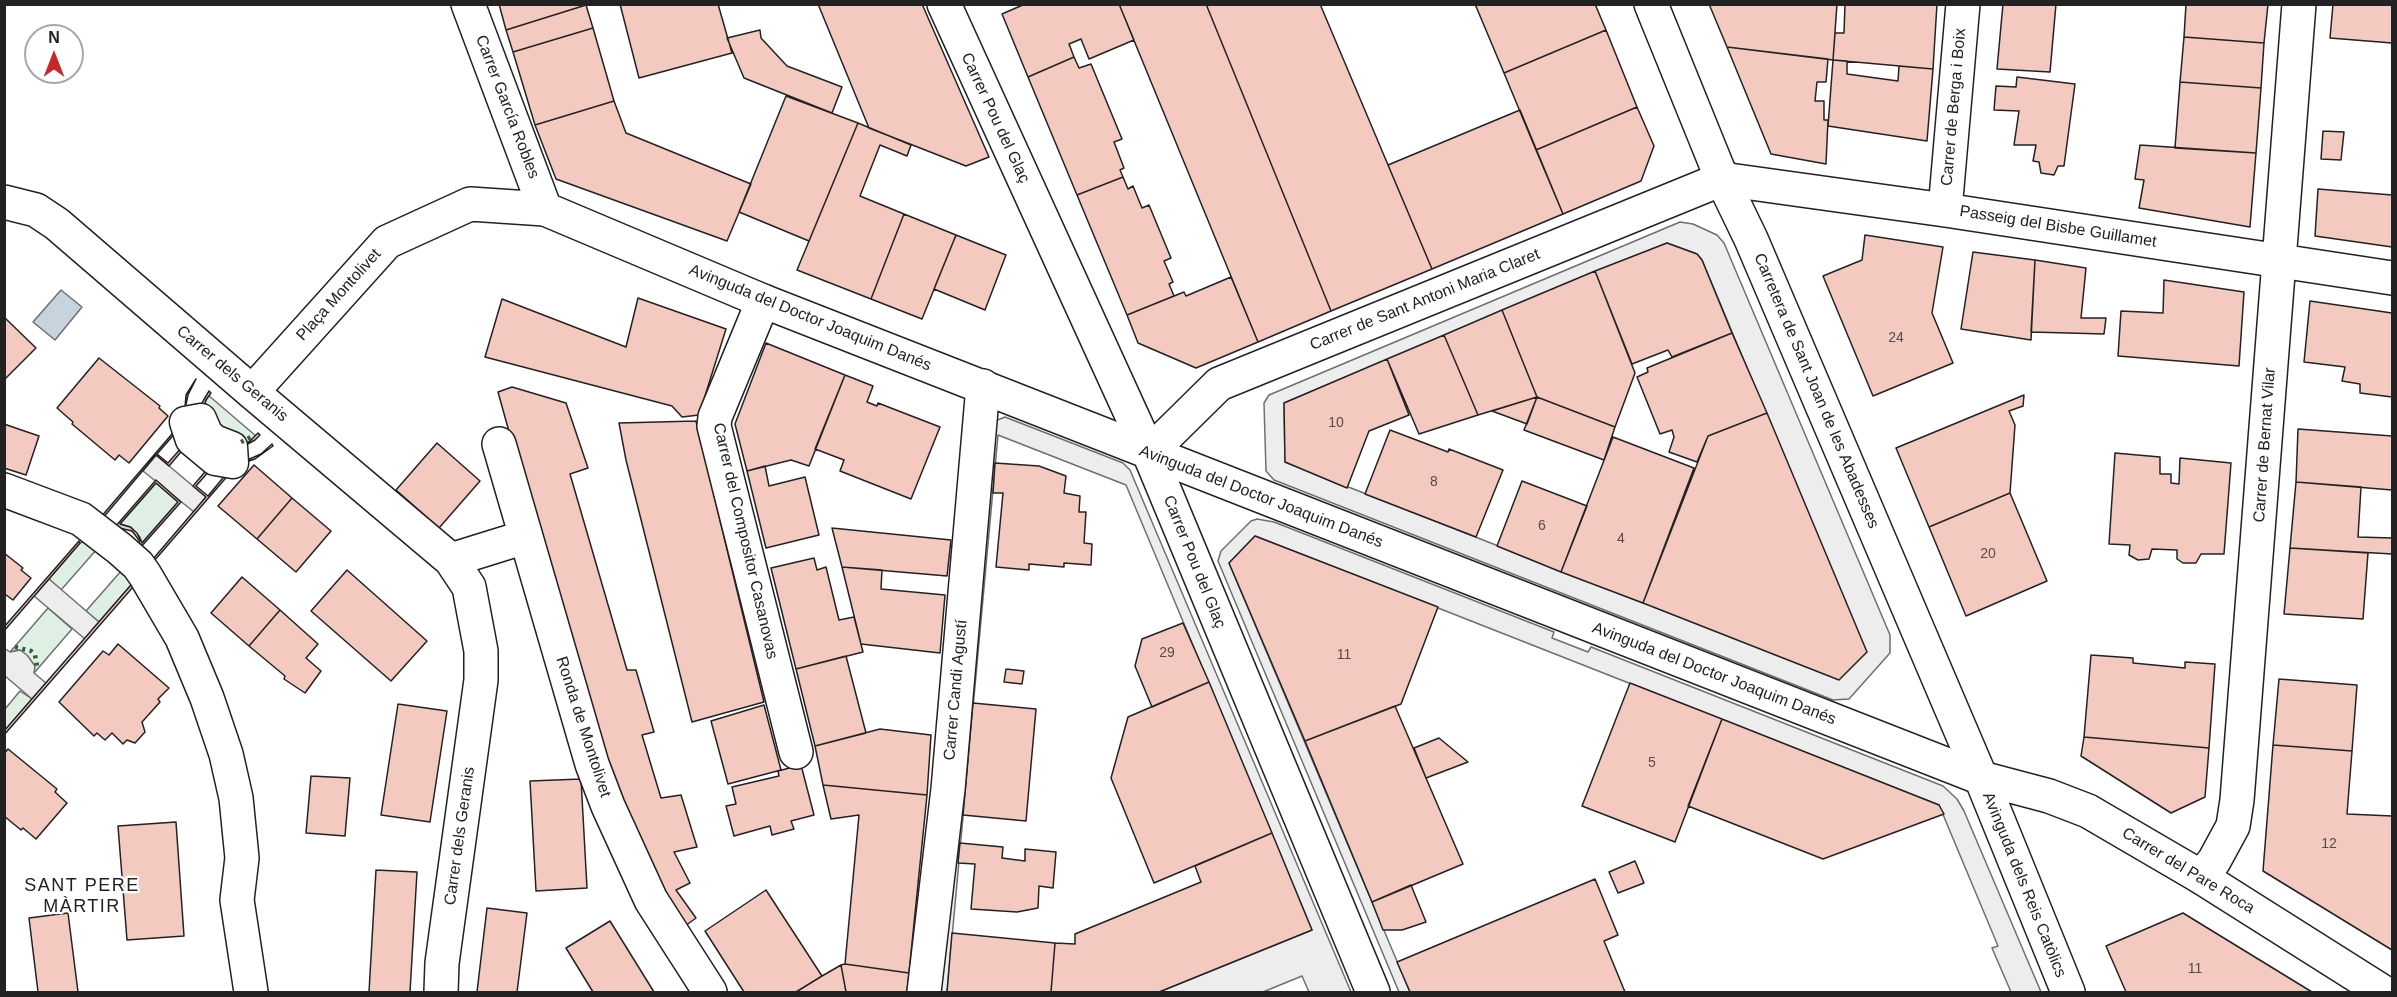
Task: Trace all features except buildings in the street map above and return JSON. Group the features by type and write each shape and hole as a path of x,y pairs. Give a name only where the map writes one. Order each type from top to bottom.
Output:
{"street":[{"name":"Carrer García Robles","path":"468,4 545,209"},
{"name":"Carretera de Sant Joan de les Abadesses","path":"1651,4 1722,179 1761,261 1981,778"},
{"name":"Carrer de Berga i Boix","path":"1945,210 1963,4"},
{"name":"Carrer de Bernat Vilar","path":"2201,877 2214,861 2233,826 2237,800 2299,4"},
{"name":"Carrer Pou del Glaç","path":"952,7 1149,453 1373,993"},
{"name":"Passeig del Bisbe Guillamet","path":"1722,179 1945,210 2392,278"},
{"name":"Carrer de Sant Antoni Maria Claret","path":"1149,453 1219,384 1722,179"},
{"name":"Carrer dels Geranis","path":"4,202 36,210 57,224 451,560 469,586 481,651 481,680 442,963 441,993"},
{"name":"Plaça Montolivet","path":"252,392 387,242 470,204 545,209"},
{"name":"Avinguda del Doctor Joaquim Danés","path":"545,209 763,301 1981,778"},
{"name":"Carrer del Compositor Casanovas","path":"763,301 718,410 714,426 796,752"},
{"name":"Carrer Candi Agustí","path":"924,993 948,789 983,386"},
{"name":"Ronda de Montolivet","path":"499,444 592,764 608,806 651,900 710,993"},
{"path":"4,490 81,519 120,549 138,564 182,638 218,731 236,798 242,858 237,900 251,993"},
{"path":"451,560 525,537"},
{"name":"Carrer del Pare Roca","path":"1981,778 2073,804 2201,877 2383,993"},
{"name":"Avinguda dels Reis Catòlics","path":"1981,778 2068,993"}],"green space":[{"path":"208,395 256,436 249,442 239,444 203,408"},
{"path":"156,483 178,502 142,543 131,527 120,524"},
{"path":"85,541 97,549 61,590 49,579 80,543"},
{"path":"122,570 132,581 131,585 99,622 86,611"},
{"path":"48,608 72,629 34,673 20,650 10,652"},
{"path":"20,691 32,699 5,731 5,709"}],"shaded area":[{"path":"1680,222 1693,224 1717,235 1724,243 1890,635 1890,653 1849,699 1833,700 1274,480 1266,471 1264,403 1269,395","holes":["1667,243 1697,254 1702,260 1866,652 1643,603 1285,462 1284,403"]},
{"path":"61,290 82,307 55,340 33,322"},
{"path":"1005,417 1123,463 1130,470 1351,992 1309,992 1302,976 1263,992 1159,992 1312,930 1126,485 998,435 947,992 939,992 995,421"},
{"path":"156,455 206,497 194,512 143,471"},
{"path":"1257,519 1274,522 1554,632 1552,638 1588,652 1591,647 1943,786 1957,799 1964,811 2041,992 2011,992 1992,948 1998,946 1939,805 1255,536 1229,563 1410,992 1399,992 1218,561 1221,551 1251,521"},
{"path":"49,579 99,622 85,639 34,596"},
{"path":"4,648 10,652 20,650 27,655 35,666 34,673 46,683 32,699 5,676"}],"hedge":[{"path":"241,442 253,436"},
{"path":"15,647 31,651 35,655 37,666"}],"district":[{"name":"SANT PERE MÀRTIR","path":"82,896"}]}
